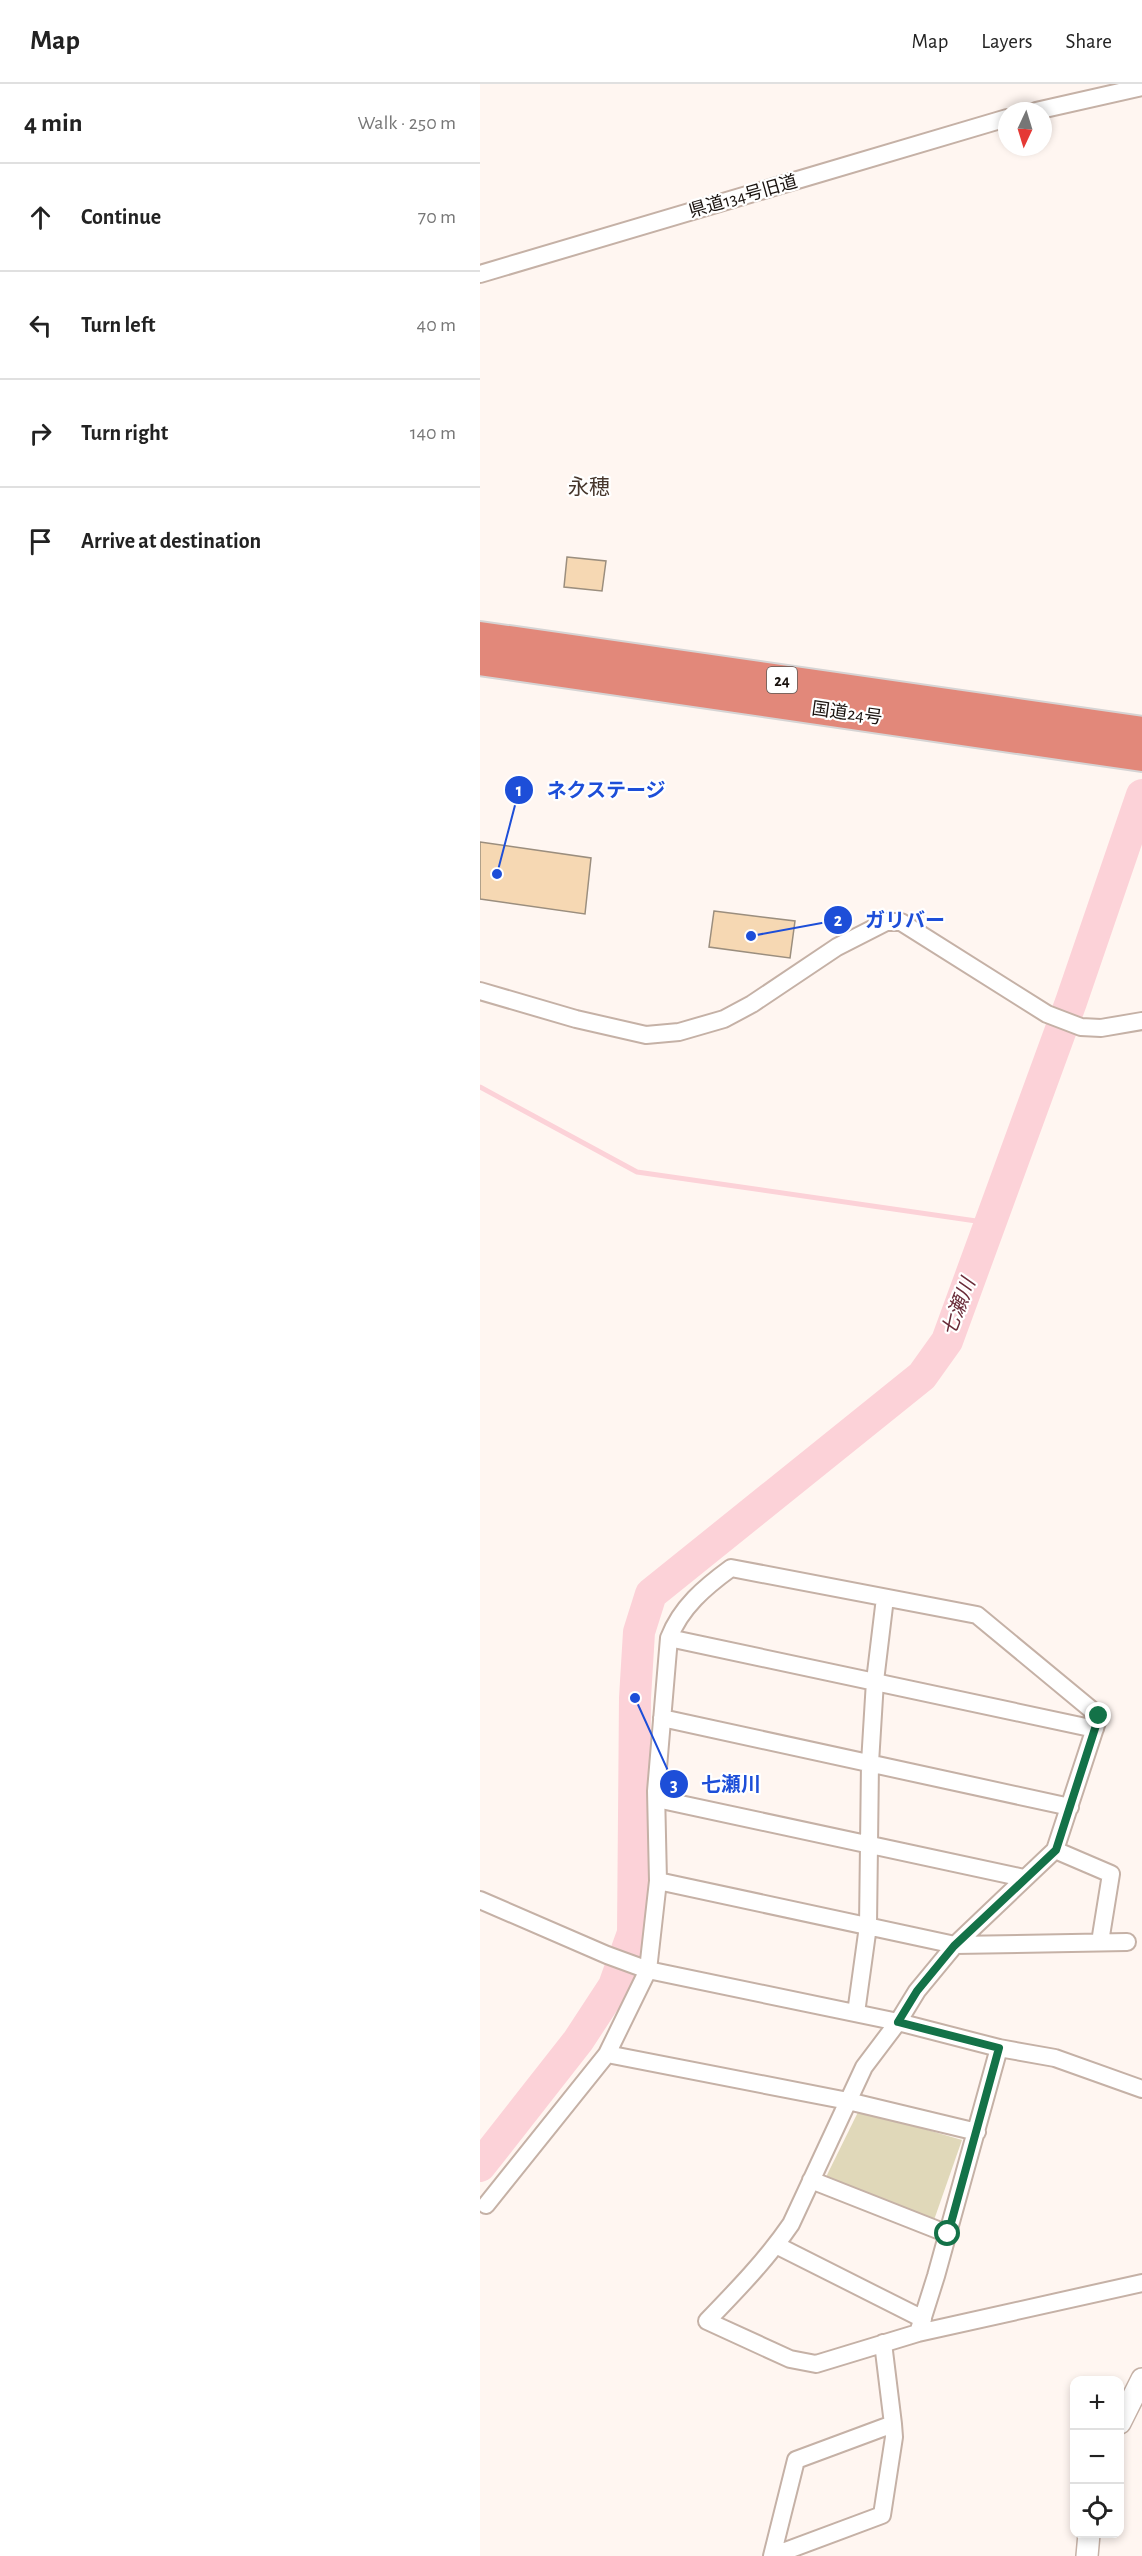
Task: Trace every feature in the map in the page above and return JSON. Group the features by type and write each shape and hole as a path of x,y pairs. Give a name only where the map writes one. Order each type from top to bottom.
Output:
{"highway":[{"name":"国道24号","path":"480,636 1085,735 1142,757"},
{"name":"国道24号","path":"480,661 1085,735 1142,731"}],"street":[{"path":"1052,107 1142,87"},
{"name":"県道134号旧道","path":"480,274 998,121"},
{"path":"480,991 576,1019 646,1035 679,1032 724,1019 752,1004 837,947 886,922 901,922 1047,1014 1082,1027 1101,1028 1142,1021"},
{"path":"486,2205 606,2054 648,1970 658,1881 657,1799 669,1638 675,1622 695,1597 731,1568 977,1615 1099,1716 1056,1850 954,1946 917,1991 898,2022 864,2067 791,2224 776,2245 707,2321 790,2359 816,2364 883,2343 920,2326 1142,2283"},
{"path":"856,2013 868,1926 870,1763 875,1681 885,1598"},
{"path":"669,1638 1095,1729"},
{"path":"662,1718 1070,1807"},
{"path":"657,1799 1024,1878"},
{"path":"1056,1850 1111,1874 1100,1942"},
{"path":"658,1881 954,1946 1127,1942"},
{"path":"480,1900 607,1955 648,1970 898,2022 999,2048 1055,2058 1142,2089"},
{"path":"920,2326 999,2048"},
{"path":"606,2054 848,2102 977,2132"},
{"path":"811,2180 948,2234"},
{"path":"776,2245 920,2326"},
{"path":"883,2343 893,2424 894,2437 882,2515 772,2556 796,2460 893,2424"},
{"path":"1124,2413 1142,2379"},
{"path":"1087,2556 1089,2538"}],"shaded area":[{"path":"859,2110 962,2140 934,2220 826,2177"}],"building":[{"path":"567,557 606,561 602,591 564,587"},
{"path":"480,842 591,858 585,914 480,899"},
{"path":"714,911 795,921 790,958 709,947"}],"waterway":[{"name":"七瀬川","path":"480,2166 578,2041 614,1986 633,1933 635,1698 639,1632 651,1594 922,1376 947,1341 1071,1002 1142,795"},
{"path":"480,1087 637,1172 990,1223"}],"place":[{"name":"ネクステージ","path":"497,874"},
{"name":"ガリバー","path":"751,936"},
{"name":"七瀬川","path":"635,1698"}],"district":[{"name":"永穂","path":"589,487"}],"route":[{"path":"948,2234 999,2048 898,2022 917,1991 954,1946 1056,1850 1099,1716"}]}
